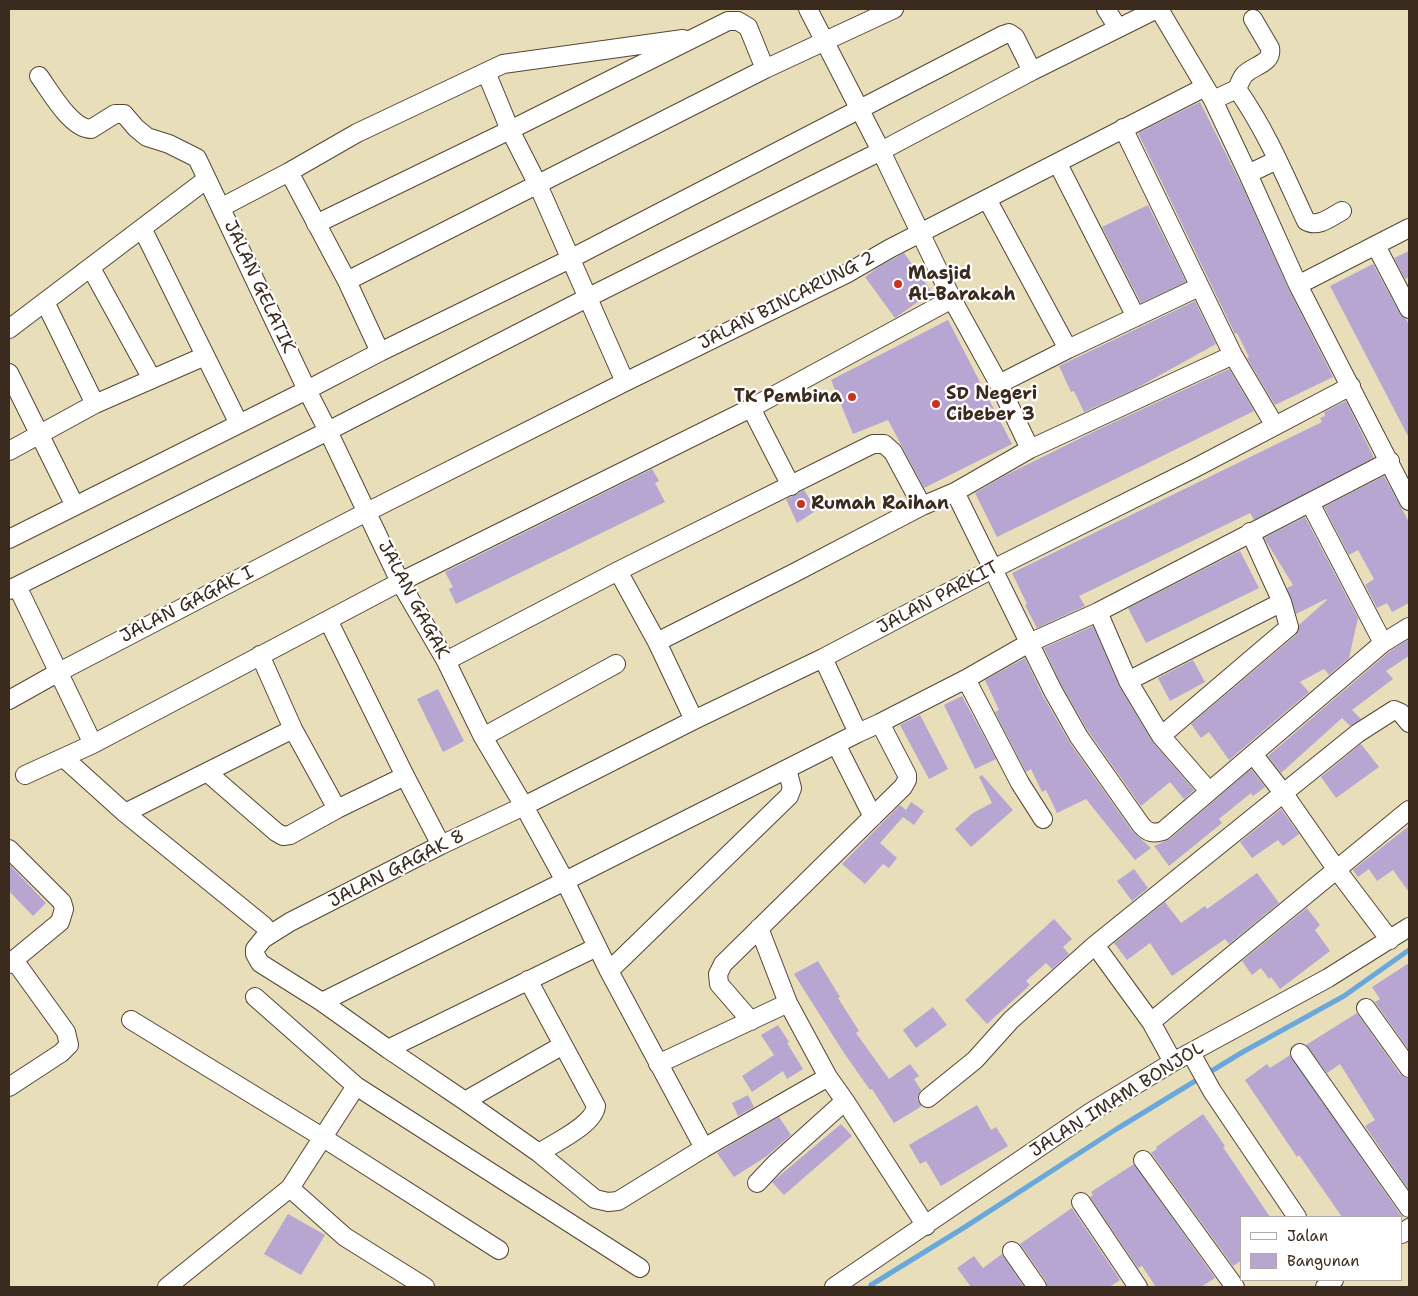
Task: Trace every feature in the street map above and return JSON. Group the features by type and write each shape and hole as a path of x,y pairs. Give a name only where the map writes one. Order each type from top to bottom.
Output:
{"street":[{"path":"808,9 881,152 919,233 999,384 1030,449"},
{"path":"347,281 765,70 894,9"},
{"path":"1106,9 1118,28"},
{"path":"93,744 59,672 13,588 881,152 1032,71 1158,9 1209,94 1248,174 1298,285 1409,500"},
{"path":"1253,19 1270,48 1269,58 1246,73 1238,89 1252,111 1306,220 1312,224 1317,224 1342,211"},
{"path":"316,224 728,21 738,21 748,27 765,70"},
{"path":"9,539 380,352 570,259 1003,35 1009,34 1015,37 1032,71"},
{"path":"222,207 358,133 503,64 699,36"},
{"path":"486,72 510,130 538,185 625,382"},
{"name":"JALAN GELATIK","path":"40,76 69,116 80,126 91,129 115,114 124,114 147,137 169,144 196,158 222,207 307,390"},
{"name":"JALAN BINCARUNG 2","path":"367,512 625,382 846,274 889,248 1058,164 1123,128 1209,94 1238,89"},
{"path":"1123,128 1233,355 1275,426"},
{"path":"1248,174 1277,160"},
{"path":"1058,164 1136,317"},
{"path":"289,172 347,281 380,352"},
{"path":"9,329 142,228 208,181"},
{"path":"987,199 1068,349"},
{"path":"142,228 239,424"},
{"path":"1298,285 1409,228"},
{"path":"1376,246 1409,309"},
{"path":"91,268 152,379"},
{"path":"999,384 1199,287"},
{"path":"25,775 93,744 400,582 750,408 952,298"},
{"path":"45,302 95,404"},
{"path":"657,642 922,506 955,492 1030,449 1233,355"},
{"path":"9,451 95,404 205,356"},
{"path":"9,373 75,506"},
{"name":"JALAN PARKIT","path":"524,806 694,720 823,658 1351,386"},
{"name":"JALAN GAGAK","path":"307,390 400,582 446,661 483,737 565,881 609,971 704,1148"},
{"path":"750,408 791,486"},
{"path":"446,661 873,444 884,444 893,452 922,506"},
{"path":"828,1077 704,1148 618,1201 608,1202 595,1199 539,1153 322,1002 880,723 966,679 1029,643 1098,612 1390,461"},
{"path":"955,492 1053,691 1079,737 1146,831 1152,833 1163,831 1383,643 1409,627"},
{"path":"1310,503 1383,643"},
{"name":"JALAN GAGAK I","path":"9,700 59,672 367,512"},
{"path":"1161,736 1288,628 1289,625 1282,602 1250,532"},
{"path":"618,572 657,642 694,720"},
{"path":"1128,681 1282,602"},
{"path":"1098,612 1128,681 1161,736 1209,791"},
{"path":"328,620 441,845"},
{"path":"260,655 293,729 337,809"},
{"path":"823,658 858,733"},
{"path":"483,737 616,664"},
{"path":"966,679 1020,783 1043,819"},
{"path":"928,1098 975,1060 1011,1020 1095,945 1358,733 1389,712 1398,711 1409,723"},
{"path":"751,1021 719,984 718,974 723,964 904,787 907,775 880,723"},
{"path":"125,813 293,729"},
{"path":"836,744 873,817"},
{"path":"1253,754 1390,940"},
{"path":"64,758 125,813 263,925 271,934"},
{"path":"609,971 789,796 792,788 787,769"},
{"path":"208,773 283,836 290,835 337,809 405,776"},
{"name":"JALAN GAGAK 8","path":"322,1002 257,959 254,949 263,939 290,922 441,845 524,806"},
{"path":"1151,1022 1409,810"},
{"path":"9,849 62,902 64,909 60,922 11,962 66,1032 69,1045 61,1054 9,1087"},
{"name":"JALAN IMAM BONJOL","path":"834,1287 1091,1112 1173,1062 1328,978 1409,927"},
{"path":"759,928 788,1002 828,1077 845,1100 926,1226"},
{"path":"1095,945 1151,1022 1173,1062"},
{"path":"388,1049 597,946"},
{"path":"528,980 596,1106 596,1111 588,1122 539,1153"},
{"path":"255,997 356,1086 640,1268"},
{"path":"658,1064 788,1002"},
{"path":"1366,1008 1409,1068"},
{"path":"132,1020 322,1137 499,1250"},
{"path":"466,1101 563,1045"},
{"path":"1191,1053 1212,1092 1296,1216"},
{"path":"1300,1053 1409,1208"},
{"path":"167,1287 290,1188 356,1086"},
{"path":"757,1183 845,1100"},
{"path":"1144,1160 1235,1287"},
{"path":"290,1188 345,1237 424,1287"},
{"path":"1081,1202 1138,1287"},
{"path":"1012,1251 1037,1287"}],"building":[{"path":"1200,102 1243,188 1289,290 1333,377 1275,405 1247,358 1249,357 1237,333 1235,334 1138,133"},
{"path":"1148,205 1186,282 1141,303 1102,227"},
{"path":"1409,251 1409,277 1405,279 1394,258"},
{"name":"Masjid Al-Barakah","path":"904,253 932,292 895,318 865,277 880,266"},
{"path":"1373,264 1400,314 1409,325 1409,438 1330,286"},
{"path":"1195,301 1216,344 1135,389 1084,412 1074,391 1071,392 1059,366"},
{"name":"SD Negeri Cibeber 3","path":"948,320 1012,444 924,488 888,420 853,434 831,380"},
{"path":"1229,369 1254,411 997,537 975,493 1004,476 1093,432"},
{"path":"1346,401 1374,458 1254,520 1250,513 1079,596 1085,606 1037,628 1012,573 1322,422 1320,418 1325,416 1324,412"},
{"path":"652,469 659,481 655,483 665,502 456,604 449,589 453,587 445,572"},
{"path":"1384,476 1409,522 1409,603 1392,612 1387,603 1377,608 1365,585 1374,579 1358,550 1349,555 1324,507"},
{"name":"Rumah Raihan","path":"804,490 817,510 797,523 786,499"},
{"path":"1305,517 1358,618 1349,658 1329,675 1324,669 1300,682 1309,692 1229,760 1209,732 1201,738 1191,724 1296,635 1299,631 1299,625 1327,600 1296,614 1287,588 1293,585 1264,538"},
{"path":"1240,551 1259,588 1146,643 1128,608"},
{"path":"1093,626 1119,686 1152,741 1194,790 1184,799 1170,782 1141,806 1088,731 1062,686 1044,648"},
{"path":"1409,639 1409,656 1386,671 1393,679 1352,710 1361,719 1350,726 1342,718 1281,773 1268,756 1389,652"},
{"path":"1025,658 1043,696 1070,743 1132,831 1151,848 1135,860 1086,799 1057,813 1046,790 1042,792 1031,769 1026,772 995,712 999,710 985,680"},
{"path":"1193,660 1205,682 1170,701 1158,678"},
{"path":"438,689 464,741 443,752 417,699"},
{"path":"962,696 996,759 975,769 944,705"},
{"path":"920,715 948,769 929,779 900,725"},
{"path":"1361,744 1379,767 1336,798 1321,777"},
{"path":"1251,769 1265,787 1253,796 1251,793 1219,819 1222,823 1169,866 1154,846 1170,839"},
{"path":"982,775 1013,810 971,847 955,829 973,813 992,803 979,777"},
{"path":"911,802 924,811 914,825 903,817 880,843 897,858 889,868 883,864 865,884 842,864 900,805 906,810"},
{"path":"1281,809 1299,834 1283,846 1278,840 1252,858 1240,842"},
{"path":"1409,826 1409,892 1393,870 1377,881 1369,869 1358,877 1353,870"},
{"path":"9,864 46,903 33,916 9,891"},
{"path":"1134,869 1148,888 1132,901 1117,881"},
{"path":"1257,873 1279,903 1229,944 1225,939 1172,976 1150,943 1127,960 1114,943 1165,902 1181,923 1205,906 1207,909"},
{"path":"1307,908 1320,925 1315,930 1330,951 1280,989 1261,968 1252,975 1242,961"},
{"path":"1054,919 1072,939 1063,947 1069,954 1052,969 1046,963 1026,981 1030,985 987,1024 965,1000"},
{"path":"818,961 859,1031 856,1033 889,1079 910,1064 919,1076 914,1079 921,1090 917,1099 922,1106 894,1123 872,1089 870,1090 844,1053 794,974"},
{"path":"1409,963 1409,1050 1375,1002 1380,999 1372,987"},
{"path":"933,1007 947,1025 916,1048 903,1030"},
{"path":"1357,1013 1400,1074 1409,1079 1409,1190 1365,1126 1375,1120 1340,1064 1327,1073 1306,1045"},
{"path":"778,1025 803,1069 787,1079 783,1071 752,1092 742,1076 774,1055 761,1035"},
{"path":"1290,1055 1403,1216 1341,1216 1299,1155 1297,1157 1245,1080 1267,1064 1270,1068"},
{"path":"748,1095 754,1107 738,1116 732,1103"},
{"path":"977,1105 991,1130 996,1127 1008,1146 941,1186 926,1161 920,1164 909,1145"},
{"path":"1203,1114 1269,1216 1240,1216 1240,1261 1233,1266 1151,1153 1157,1149 1156,1147"},
{"path":"779,1117 791,1135 767,1156 734,1177 717,1153"},
{"path":"841,1124 852,1136 784,1195 772,1182"},
{"path":"1134,1164 1215,1278 1201,1287 1156,1287 1142,1266 1138,1268 1090,1197 1093,1195 1091,1192"},
{"path":"1072,1208 1120,1280 1109,1287 1047,1287 1046,1281 1020,1244"},
{"path":"288,1214 325,1235 301,1275 264,1254"},
{"path":"1002,1254 1024,1287 971,1287 957,1268 974,1256 983,1268"}],"waterway":[{"path":"871,1285 1115,1130 1241,1053 1344,996 1409,950"}],"place":[{"name":"Masjid Al-Barakah","path":"898,284"},
{"name":"TK Pembina","path":"852,397"},
{"name":"SD Negeri Cibeber 3","path":"936,404"},
{"name":"Rumah Raihan","path":"801,504"}]}
